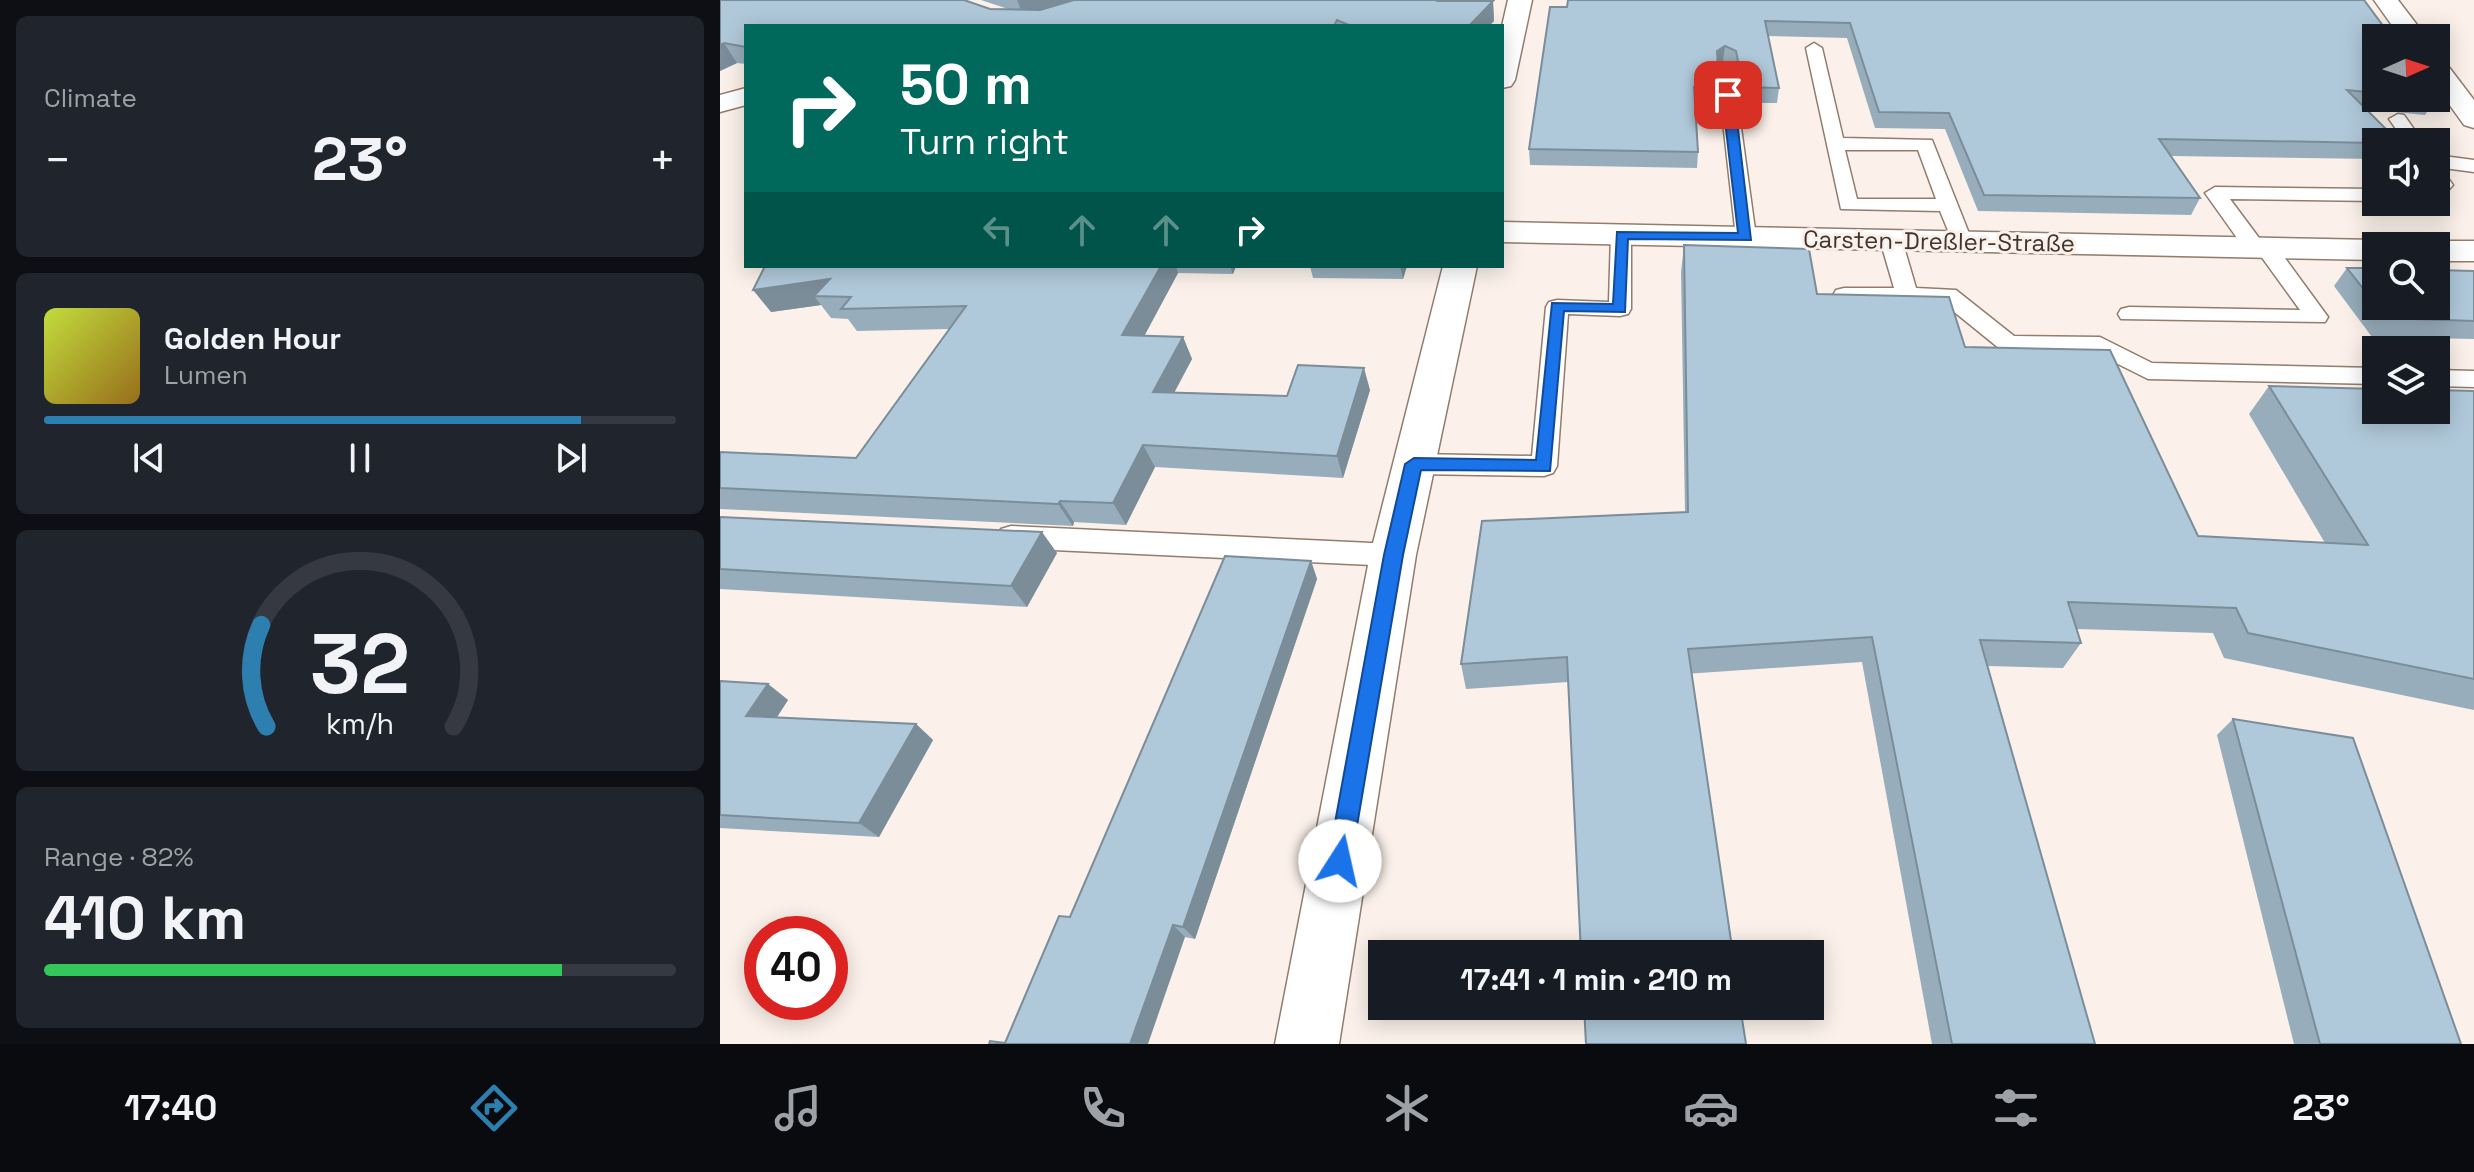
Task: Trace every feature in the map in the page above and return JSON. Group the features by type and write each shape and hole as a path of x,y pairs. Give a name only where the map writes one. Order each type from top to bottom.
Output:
{"street":[{"path":"1504,71 1520,0"},
{"path":"2386,0 2404,24"},
{"path":"2450,87 2474,119"},
{"path":"720,104 744,97"},
{"name":"Carsten-Dreßler-Straße","path":"1504,232 2362,250"},
{"path":"2450,251 2474,251"},
{"path":"1307,1044 1393,555 1460,268"}],"lane":[{"path":"1814,48 1848,205 1948,205"},
{"path":"1725,69 1746,237"},
{"path":"2398,119 2404,128"},
{"path":"1834,144 1925,144 1961,241"},
{"path":"2450,163 2474,166"},
{"path":"2129,314 2317,317 2215,193 2362,195"},
{"path":"1414,464 1544,466 1557,307 1620,309 1621,234"},
{"path":"1891,240 1907,295"},
{"path":"1844,295 1948,295 2008,344 2100,345 2148,371 2362,376"},
{"path":"2450,378 2474,379"},
{"path":"981,535 1393,555"}],"building":[{"path":"720,0 964,0 990,9 1040,10 1074,0 1493,1 1471,24 1346,24 1337,20 1335,24 744,24 744,47 720,45"},
{"path":"1568,0 2364,0 2382,24 2362,24 2362,92 2347,90 2362,105 2362,112 2369,112 2385,128 2362,128 2362,143 2159,139 2200,198 1984,195 1949,113 1879,112 1850,23 1765,21 1779,88 1743,87 1736,51 1725,46 1717,51 1719,87 1694,87 1698,152 1529,149 1550,7 1567,7"},
{"path":"1684,245 1809,249 1817,294 1949,297 1965,347 2110,350 2198,536 2368,545 2269,386 2362,389 2362,424 2450,424 2450,390 2474,391 2474,679 2248,633 2236,608 2068,602 2081,643 1980,640 2095,1044 1952,1044 1872,637 1688,649 1731,940 1580,940 1567,657 1461,664 1482,521 1688,512"},
{"path":"764,268 1160,268 1122,335 1183,337 1153,392 1287,396 1298,365 1364,368 1337,456 1143,445 1113,503 1060,501 1058,504 720,488 720,452 856,458 966,306 841,309 851,297 814,296 830,279 753,290"},
{"path":"2347,268 2362,268 2362,287"},
{"path":"2450,270 2474,271 2474,321 2445,320 2450,320"},
{"path":"720,517 1042,532 1011,586 720,569"},
{"path":"1225,556 1311,561 1183,927 1173,925 1130,1044 989,1044 990,1041 1005,1043 1059,916 1070,917"},
{"path":"720,681 768,684 746,716 916,724 859,823 720,815"},
{"path":"2233,719 2353,738 2461,1044 2320,1044"},
{"path":"1585,1020 1742,1020 1746,1044 1586,1044"}],"route":[{"path":"1340,861 1393,555 1414,464 1544,466 1557,307 1620,309 1621,234 1746,237 1728,95"}]}
